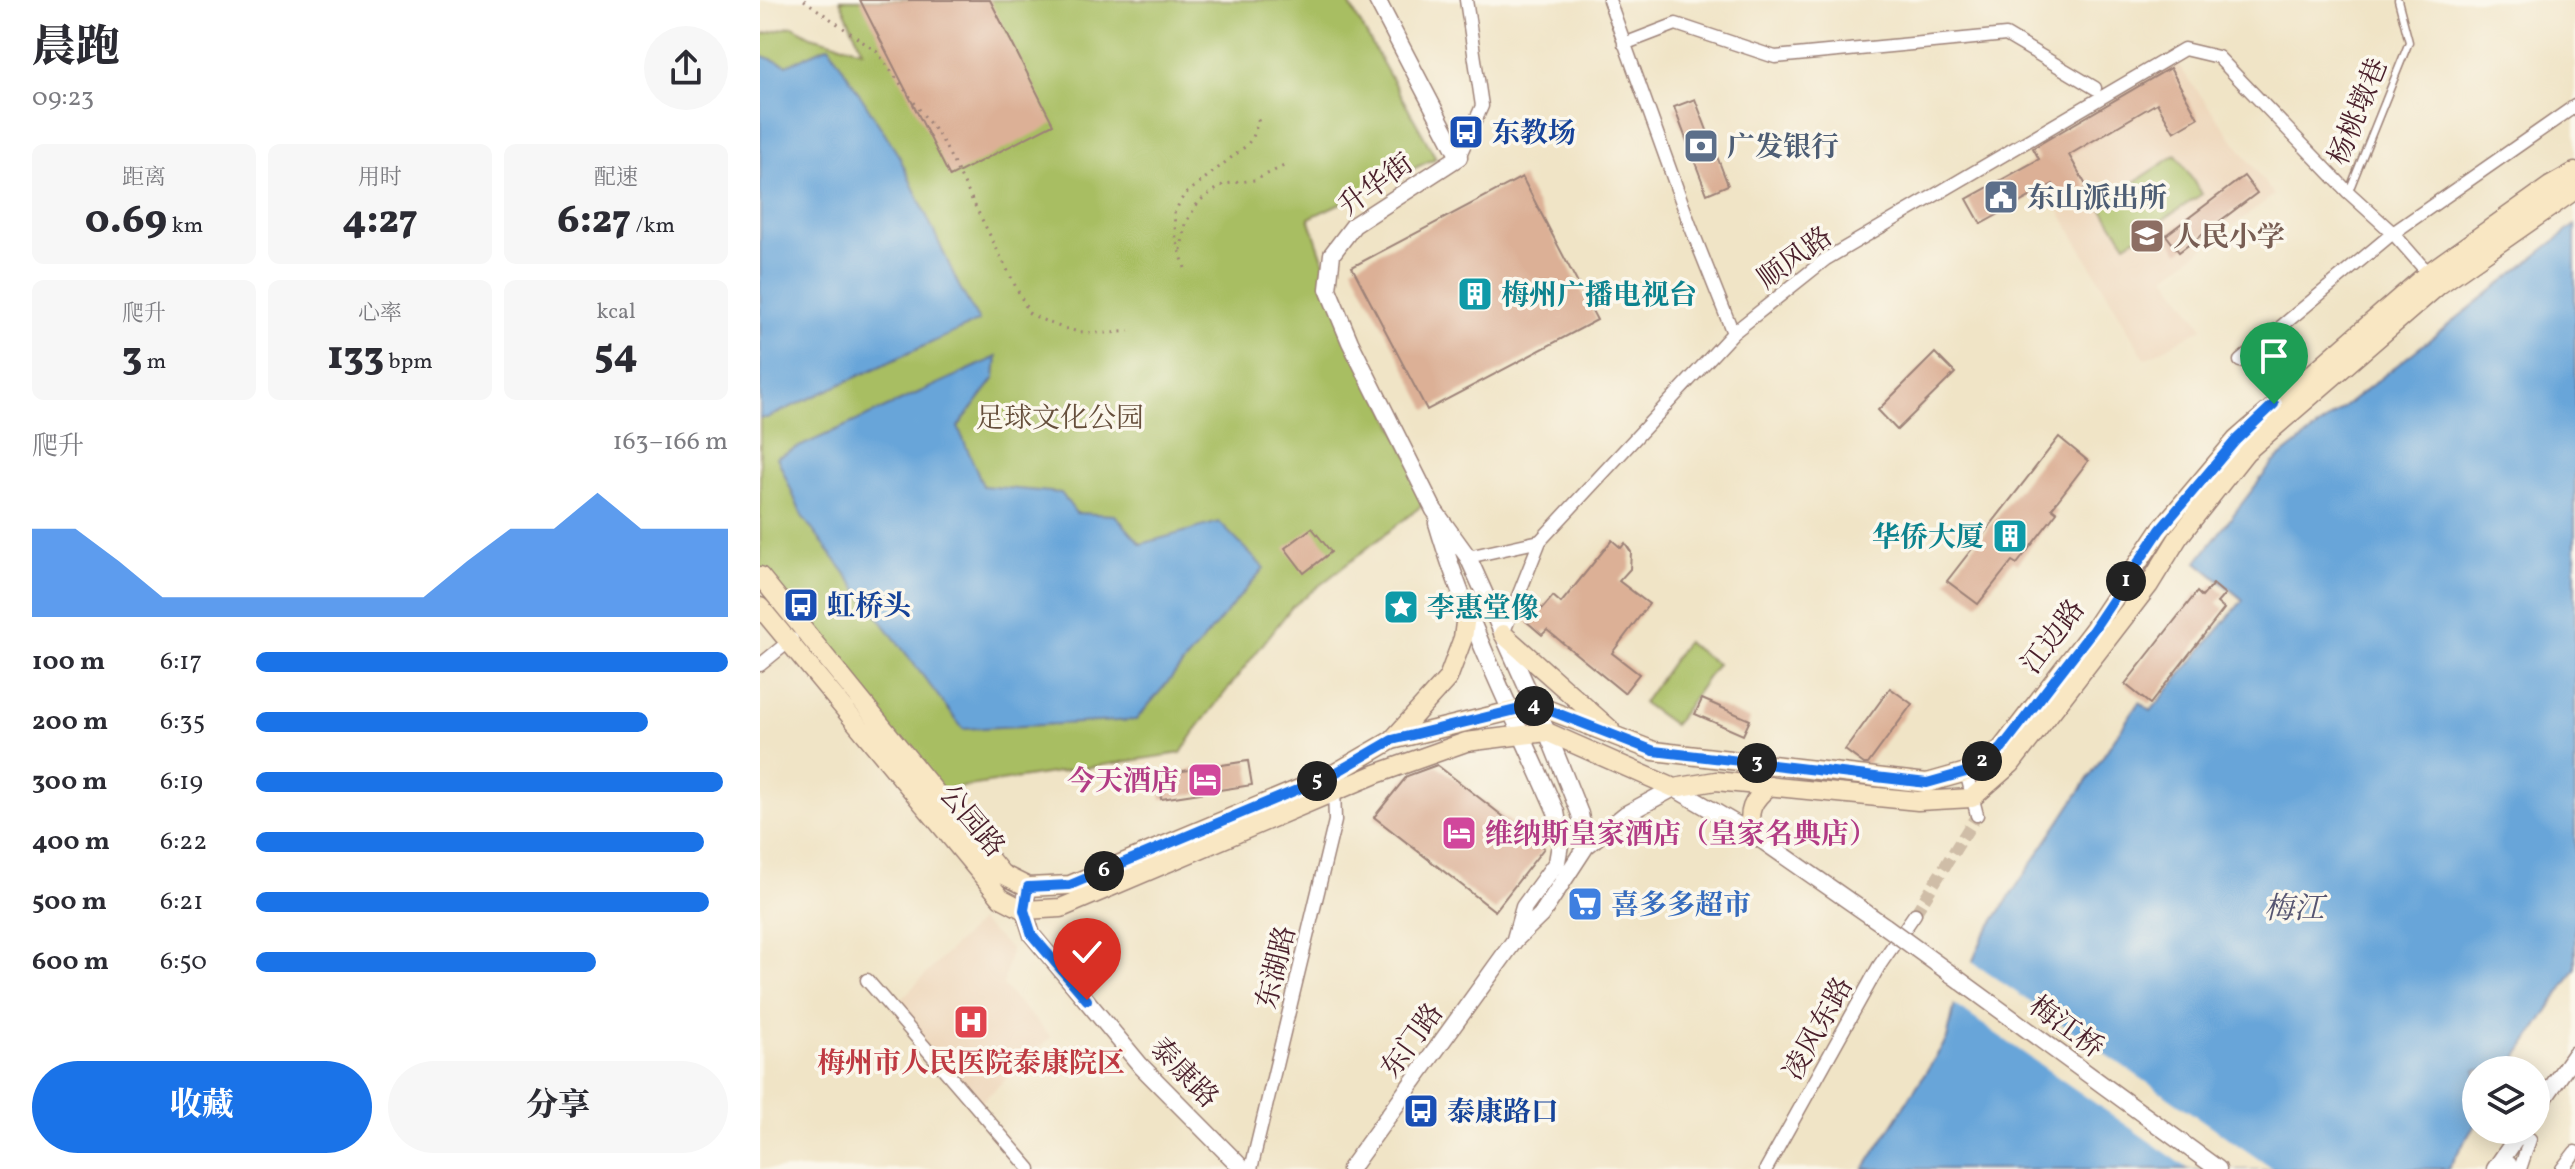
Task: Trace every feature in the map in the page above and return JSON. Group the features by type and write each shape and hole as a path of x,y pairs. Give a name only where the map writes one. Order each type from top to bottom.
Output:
{"main road":[{"name":"江边路","path":"1536,705 1654,751 1927,783 1966,772 2001,749 2093,630 2160,530 2236,440 2428,273 2550,186 2575,172"},
{"name":"江边路","path":"1974,807 2011,764 2149,585 2178,538 2246,452 2439,285 2575,190"},
{"name":"公园路","path":"760,576 1002,874 1028,887"},
{"name":"公园路","path":"760,607 1001,898 1024,910"},
{"path":"1024,910 1061,908 1333,783 1392,740 1448,678 1463,638 1467,608"},
{"path":"1503,634 1618,736"},
{"path":"1392,740 1536,705"},
{"path":"1028,887 1070,885 1333,783 1466,742 1547,732 1674,788 1716,781 1974,807"},
{"path":"1753,834 1748,819 1751,806 1770,786"}],"street":[{"path":"1377,0 1459,157"},
{"path":"1459,157 1482,106 1466,0"},
{"path":"1609,0 1733,333"},
{"path":"1624,44 1676,24 1775,57 2006,35 2095,88"},
{"name":"顺风路","path":"1503,634 1540,541 1733,333 1826,259 2184,49 2218,57 2348,192 2393,233 2428,273"},
{"path":"2240,361 2393,233 2575,106"},
{"name":"升华街","path":"1459,157 1354,225 1332,254 1328,289 1350,342 1434,510 1468,557 1547,732"},
{"name":"升华街","path":"1434,510 1450,567 1523,735"},
{"path":"1468,557 1540,541"},
{"path":"760,665 805,629"},
{"path":"1547,732 1580,814 1586,846"},
{"name":"东门路","path":"1515,940 1524,907 1557,862 1561,839 1556,812 1523,735"},
{"path":"1966,772 1974,807"},
{"name":"东湖路","path":"1251,1169 1335,821 1333,783"},
{"path":"1674,788 1753,834"},
{"name":"东门路","path":"1350,1169 1515,940 1541,915 1586,846 1626,814 1674,788"},
{"name":"梅江桥","path":"1753,834 1885,926 2218,1169"},
{"path":"1024,910 1028,887"},
{"name":"泰康路","path":"1024,910 1032,935 1141,1066 1243,1169"},
{"name":"凌风东路","path":"1766,1169 1879,966 1915,914"},
{"path":"867,980 1030,1169"},
{"path":"2550,1090 2575,1054"},
{"path":"2508,1167 2521,1144"},
{"path":"2508,1167 2521,1144"},
{"path":"2562,1169 2575,1152"}],"lane":[{"name":"杨桃墩巷","path":"2348,192 2409,42 2398,0"}],"path":[{"path":"804,0 877,52 942,140 1029,313 1051,325 1094,335 1129,331"},
{"path":"1185,268 1176,239 1174,213 1184,195 1246,146 1253,137 1259,118"},
{"path":"1181,253 1182,233 1199,201 1224,184 1255,180 1286,165"}],"shaded area":[{"name":"人民小学","path":"2176,62 2274,195 2166,276 2203,328 2145,359 2026,153"},
{"name":"梅州市人民医院泰康院区","path":"979,921 1011,949 1003,986 1051,1037 976,1107 892,1008"}],"green space":[{"name":"足球文化公园","path":"840,0 1347,0 1436,158 1309,218 1346,326 1429,500 1292,607 1181,753 930,792 760,584 760,35 793,26 811,36 862,50"},
{"path":"2176,155 2202,194 2126,244 2100,205"},
{"path":"1686,642 1717,664 1674,725 1643,703"}],"water":[{"path":"829,46 899,156 959,286 979,321 767,418 760,418 760,55 787,65"},
{"name":"梅江","path":"2575,225 2575,969 2518,1056 2462,1056 2463,1144 2448,1169 1864,1169 1947,1039 1955,1003 1983,937 2139,702 2151,711 2243,600 2197,562 2273,463"},
{"path":"997,357 995,378 958,427 983,486 1061,493 1076,513 1115,515 1141,544 1219,522 1264,568 1136,720 963,729 802,516 777,457"}],"pier":[{"path":"1969,960 2273,1169 2189,1169 1951,1002"}],"building":[{"path":"860,0 990,0 1053,124 950,177"},
{"path":"2170,68 2198,118 2174,132 2157,103 2069,155 2087,187 2063,201 2053,184 1981,224 1967,199 2039,159 2033,148"},
{"name":"广发银行","path":"1695,99 1728,185 1707,194 1674,107"},
{"path":"2244,176 2257,193 2179,252 2166,235"},
{"name":"梅州广播电视台","path":"1522,177 1597,320 1427,410 1352,267"},
{"path":"1935,353 1955,373 1897,430 1878,410"},
{"name":"华侨大厦","path":"2059,437 2088,461 2052,508 2057,512 2017,564 2012,561 1978,604 1947,581"},
{"path":"1312,528 1331,552 1304,573 1285,548"},
{"path":"1612,540 1621,548 1625,543 1631,552 1630,569 1619,581 1649,604 1612,653 1639,674 1624,693 1547,630 1542,635 1526,621 1538,605 1542,609 1553,596 1561,603"},
{"path":"2213,584 2225,594 2217,603 2224,609 2150,704 2125,684 2197,592 2202,597"},
{"path":"1890,688 1912,704 1868,764 1864,764 1845,750"},
{"path":"1702,699 1750,720 1743,735 1695,714"},
{"name":"今天酒店","path":"1248,761 1252,785 1161,799 1157,775"},
{"name":"维纳斯皇家酒店（皇家名典店）","path":"1437,765 1544,848 1495,911 1374,817 1407,776"}],"tunnel":[{"path":"1915,914 1977,815"}],"place":[{"name":"东教场","path":"1466,132"},
{"name":"广发银行","path":"1701,146"},
{"name":"东山派出所","path":"2001,197"},
{"name":"人民小学","path":"2147,236"},
{"name":"梅州广播电视台","path":"1475,294"},
{"name":"华侨大厦","path":"2010,536"},
{"name":"虹桥头","path":"801,605"},
{"name":"李惠堂像","path":"1401,607"},
{"name":"今天酒店","path":"1205,780"},
{"name":"维纳斯皇家酒店（皇家名典店）","path":"1459,833"},
{"name":"喜多多超市","path":"1585,904"},
{"name":"梅州市人民医院泰康院区","path":"971,1022"},
{"name":"泰康路口","path":"1421,1111"}],"route":[{"path":"1087,1000 1032,935 1024,910 1028,887 1070,885 1330,776 1392,740 1536,705 1654,751 1927,783 1966,772 2001,749 2093,630 2160,530 2236,440 2274,404"}]}
